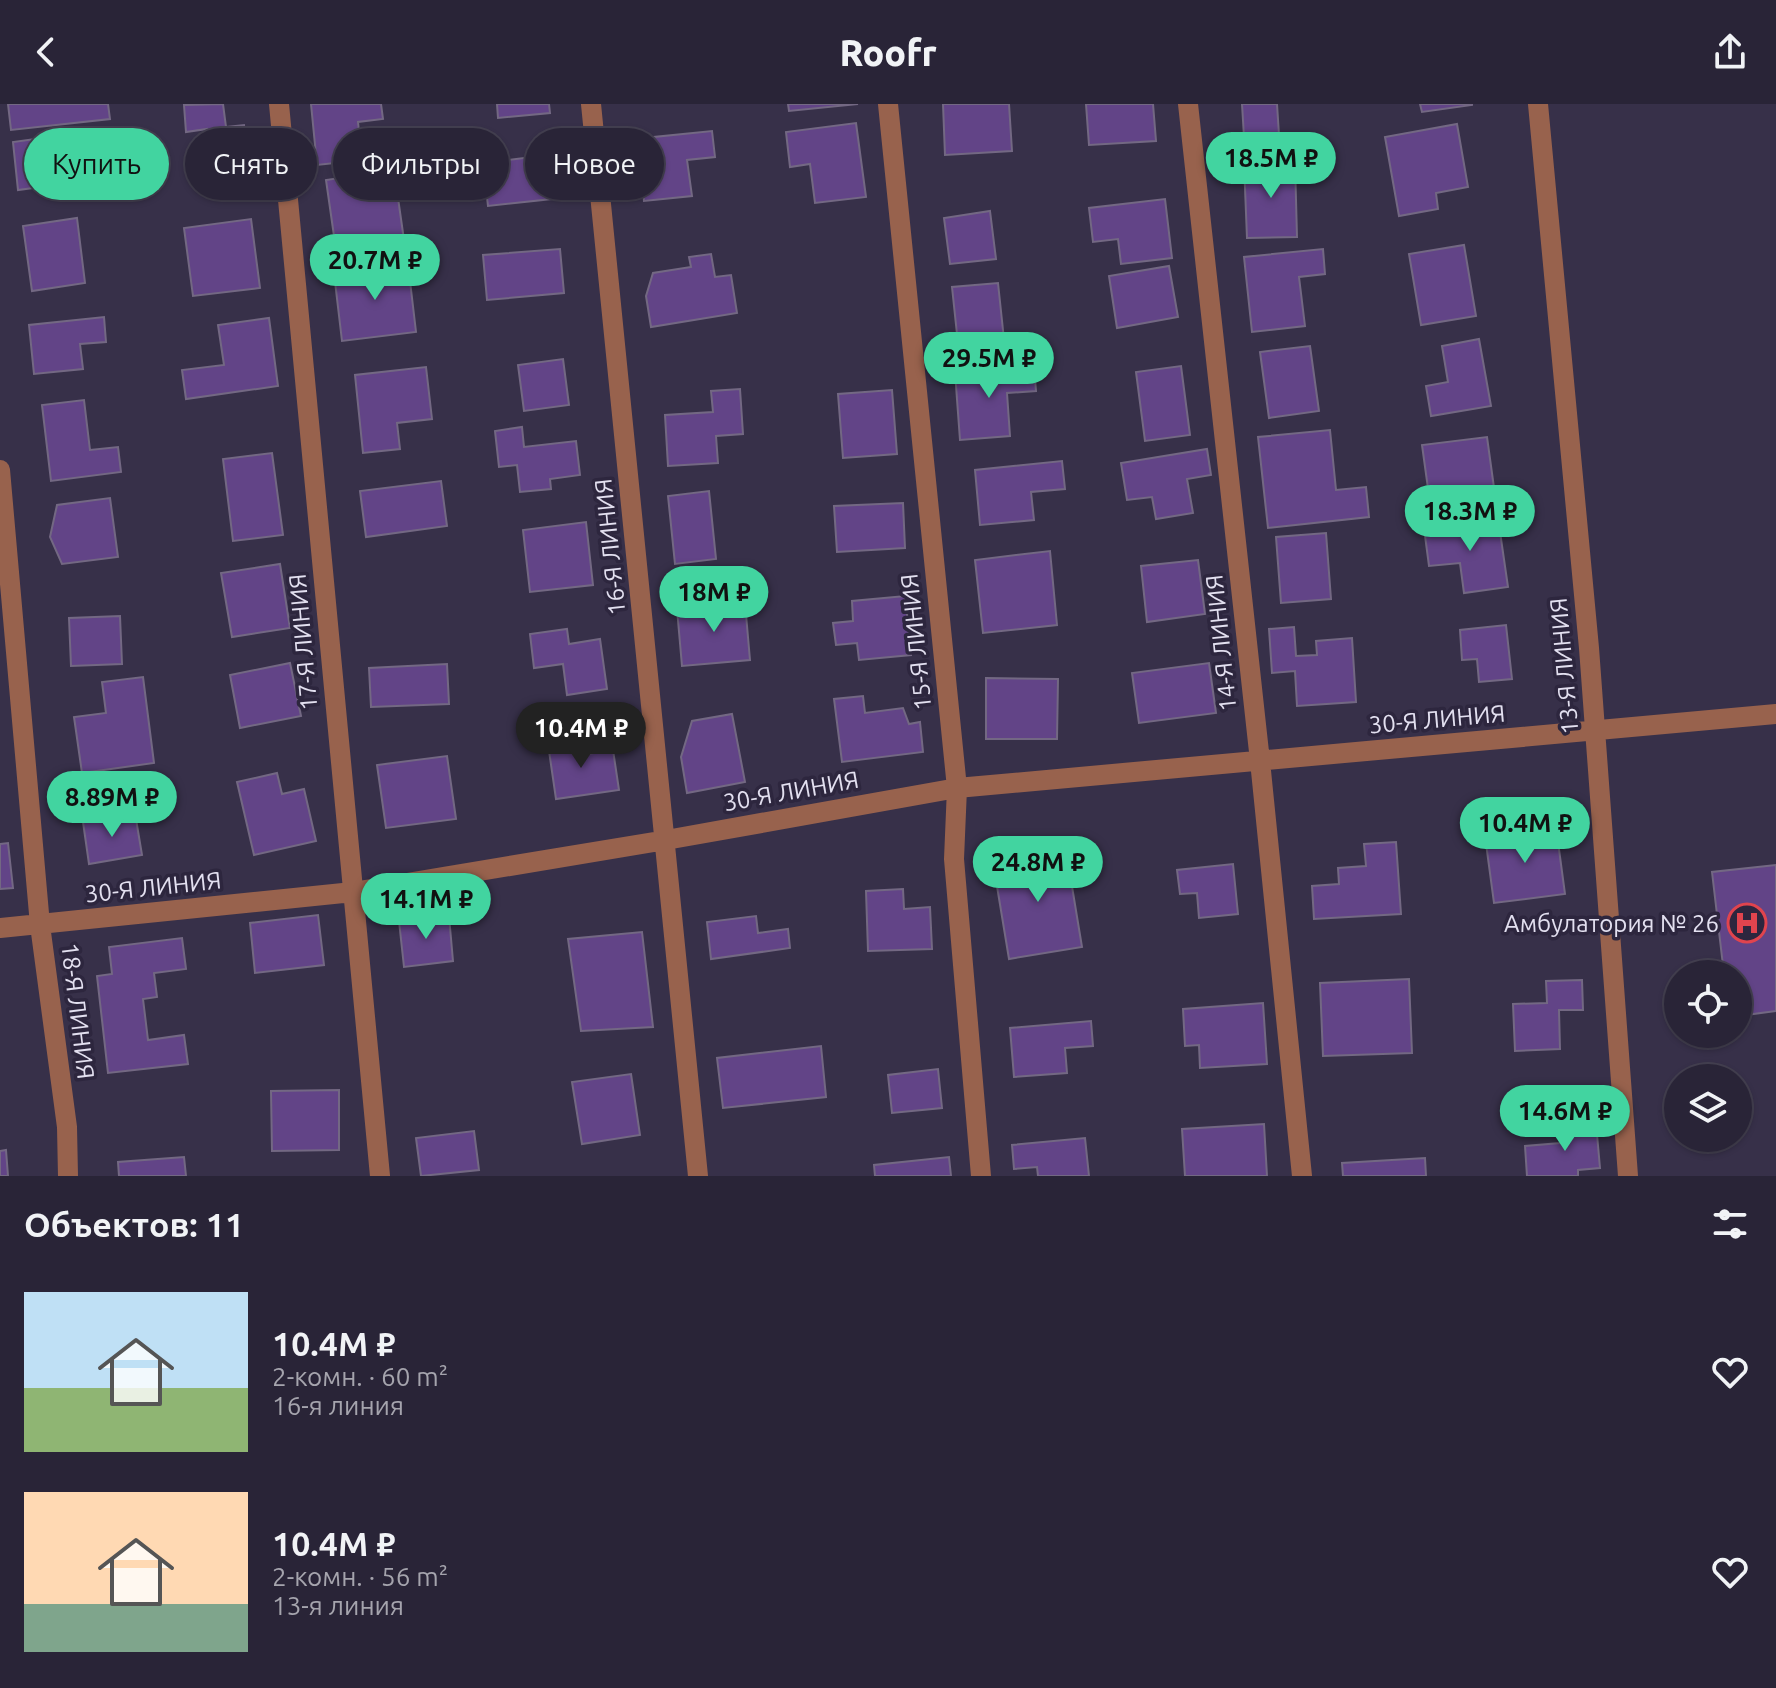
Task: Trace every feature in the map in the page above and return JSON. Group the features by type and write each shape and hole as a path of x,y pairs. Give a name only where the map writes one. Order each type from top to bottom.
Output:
{"street":[{"name":"17-Я ЛИНИЯ","path":"279,104 380,1176"},
{"name":"16-Я ЛИНИЯ","path":"591,104 698,1176"},
{"name":"15-Я ЛИНИЯ","path":"888,104 957,788 954,859 981,1176"},
{"name":"14-Я ЛИНИЯ","path":"1188,104 1302,1176"},
{"name":"13-Я ЛИНИЯ","path":"1538,104 1595,731 1628,1176"},
{"name":"18-Я ЛИНИЯ","path":"0,470 6,615 40,925 67,1127 68,1176"},
{"name":"30-Я ЛИНИЯ","path":"0,928 353,892 957,788 1776,714"}],"building":[{"path":"8,104 108,104 110,119 11,130"},
{"path":"223,104 226,127 244,125 244,128 186,128 184,105"},
{"path":"311,104 381,104 383,119 358,122 359,128 333,128 333,163 317,165 317,128 313,128"},
{"path":"497,104 549,104 550,113 498,118"},
{"path":"788,104 858,104 789,111"},
{"path":"943,104 1009,104 1012,151 945,155"},
{"path":"1086,104 1153,104 1156,141 1089,145"},
{"path":"1242,104 1277,104 1279,135 1244,137"},
{"path":"1420,104 1472,104 1472,105 1422,112"},
{"path":"856,123 866,197 815,203 810,164 790,167 786,132"},
{"path":"1457,124 1468,187 1436,193 1438,209 1399,216 1385,137"},
{"path":"712,131 715,157 687,160 692,196 664,199 664,136"},
{"path":"24,141 24,189 18,190 13,142"},
{"path":"525,158 525,200 543,200 488,206 487,200 509,200 509,160"},
{"path":"1295,162 1297,237 1247,238 1244,163"},
{"path":"333,179 333,200 398,200 404,240 336,250 326,180"},
{"path":"1165,199 1172,258 1121,264 1118,239 1093,242 1089,208"},
{"path":"990,211 996,259 950,264 944,218"},
{"path":"77,218 85,283 32,291 23,226"},
{"path":"251,219 260,288 193,296 184,228"},
{"path":"1464,245 1476,316 1421,325 1409,254"},
{"path":"560,249 564,293 487,300 483,255"},
{"path":"1323,249 1325,274 1299,277 1305,326 1252,332 1244,257"},
{"path":"711,254 715,277 731,275 737,313 651,327 646,296 653,273 691,267 689,257"},
{"path":"408,264 416,332 342,341 334,273"},
{"path":"1169,266 1178,317 1117,328 1109,276"},
{"path":"998,283 1005,349 959,353 952,287"},
{"path":"104,317 106,342 80,344 83,369 34,374 29,325"},
{"path":"269,318 278,386 186,399 182,370 224,365 218,325"},
{"path":"1479,339 1491,406 1431,416 1426,386 1448,382 1442,346"},
{"path":"1310,346 1319,411 1269,418 1260,352"},
{"path":"563,359 569,405 524,411 518,365"},
{"path":"1034,366 1036,391 1007,393 1010,436 960,440 955,372"},
{"path":"1181,366 1190,435 1145,441 1136,372"},
{"path":"426,367 432,419 397,423 400,449 363,453 355,375"},
{"path":"740,389 743,434 716,436 718,463 668,466 665,415 713,412 711,391"},
{"path":"892,390 897,454 843,458 838,394"},
{"path":"84,400 90,450 118,447 121,472 51,481 42,405"},
{"path":"522,427 524,447 576,441 580,475 550,479 551,489 520,492 517,465 499,467 495,431"},
{"path":"1330,430 1336,490 1366,487 1369,517 1268,528 1258,437"},
{"path":"1487,437 1495,495 1430,503 1422,445"},
{"path":"1207,449 1211,475 1187,479 1193,513 1156,519 1152,497 1127,500 1121,463"},
{"path":"272,453 283,535 233,541 223,459"},
{"path":"1062,461 1065,489 1031,492 1034,520 980,525 975,470"},
{"path":"441,481 447,526 366,537 360,491"},
{"path":"709,491 716,559 675,564 668,496"},
{"path":"110,498 118,557 62,564 50,537 57,505"},
{"path":"903,503 905,548 837,552 834,506"},
{"path":"1498,518 1508,587 1464,593 1460,563 1429,566 1424,528"},
{"path":"586,522 593,585 530,592 523,530"},
{"path":"1326,533 1331,599 1281,603 1276,537"},
{"path":"1050,551 1057,625 983,633 975,560"},
{"path":"1198,560 1205,614 1147,622 1141,566"},
{"path":"280,564 290,628 232,637 221,573"},
{"path":"905,596 911,655 859,660 857,643 836,645 833,623 853,621 852,601"},
{"path":"745,603 750,660 682,666 677,609"},
{"path":"120,616 122,664 71,666 69,618"},
{"path":"1506,625 1512,679 1479,682 1477,659 1462,660 1460,630"},
{"path":"1294,627 1296,656 1317,655 1316,641 1352,638 1356,702 1297,706 1295,671 1272,673 1269,629"},
{"path":"567,629 569,644 600,639 607,689 567,695 563,664 534,668 530,634"},
{"path":"290,663 301,716 240,728 230,675"},
{"path":"1209,663 1216,713 1139,723 1132,673"},
{"path":"447,664 449,704 371,707 369,668"},
{"path":"143,677 154,763 82,773 74,717 106,713 102,682"},
{"path":"986,678 1058,679 1057,739 986,739"},
{"path":"863,696 865,713 903,708 909,724 920,722 923,752 842,762 834,699"},
{"path":"732,714 745,782 687,793 681,757 692,721"},
{"path":"585,738 587,754 613,750 619,790 556,799 548,744"},
{"path":"447,756 456,819 386,828 377,765"},
{"path":"277,773 282,794 304,789 316,841 254,855 237,782"},
{"path":"135,813 142,855 89,864 83,822"},
{"path":"1556,827 1565,894 1494,903 1485,836"},
{"path":"1396,842 1401,914 1314,919 1312,886 1339,884 1338,868 1366,866 1364,844"},
{"path":"8,843 13,888 0,889 0,844"},
{"path":"1066,850 1082,947 1009,959 993,862"},
{"path":"1233,864 1238,914 1199,918 1197,893 1180,894 1177,870"},
{"name":"Амбулатория № 26","path":"1776,865 1776,1011 1752,1014 1752,960 1722,960 1712,872"},
{"path":"903,889 904,909 930,907 932,949 868,951 866,891"},
{"path":"318,915 324,965 255,973 250,923"},
{"path":"449,916 453,961 404,967 399,921"},
{"path":"756,916 758,933 788,929 790,948 711,959 707,922"},
{"path":"642,932 653,1027 581,1031 568,939"},
{"path":"182,938 186,969 154,973 157,997 143,999 148,1040 184,1035 188,1064 108,1073 97,976 112,974 109,947"},
{"path":"1409,979 1412,1053 1323,1056 1320,983"},
{"path":"1582,980 1583,1010 1559,1010 1560,1049 1515,1051 1513,1004 1547,1003 1546,981"},
{"path":"1263,1003 1267,1064 1200,1068 1199,1045 1185,1046 1183,1009"},
{"path":"1091,1021 1093,1046 1065,1048 1067,1073 1014,1077 1010,1028"},
{"path":"821,1046 826,1097 723,1108 717,1058"},
{"path":"938,1069 942,1108 892,1113 888,1075"},
{"path":"631,1074 640,1135 582,1144 572,1082"},
{"path":"339,1090 339,1150 272,1151 271,1091"},
{"path":"1596,1123 1600,1168 1578,1170 1578,1176 1527,1176 1525,1146 1560,1143 1559,1126"},
{"path":"1264,1124 1267,1176 1185,1176 1182,1129"},
{"path":"474,1131 479,1170 421,1176 416,1138"},
{"path":"1085,1138 1089,1176 1038,1176 1037,1167 1014,1169 1012,1145"},
{"path":"6,1150 8,1176 0,1176 0,1151"},
{"path":"184,1157 186,1176 119,1176 118,1162"},
{"path":"949,1157 951,1176 875,1176 874,1165"},
{"path":"1425,1158 1426,1176 1343,1176 1342,1163"}],"place":[{"name":"Амбулатория № 26","path":"1747,923"}]}
